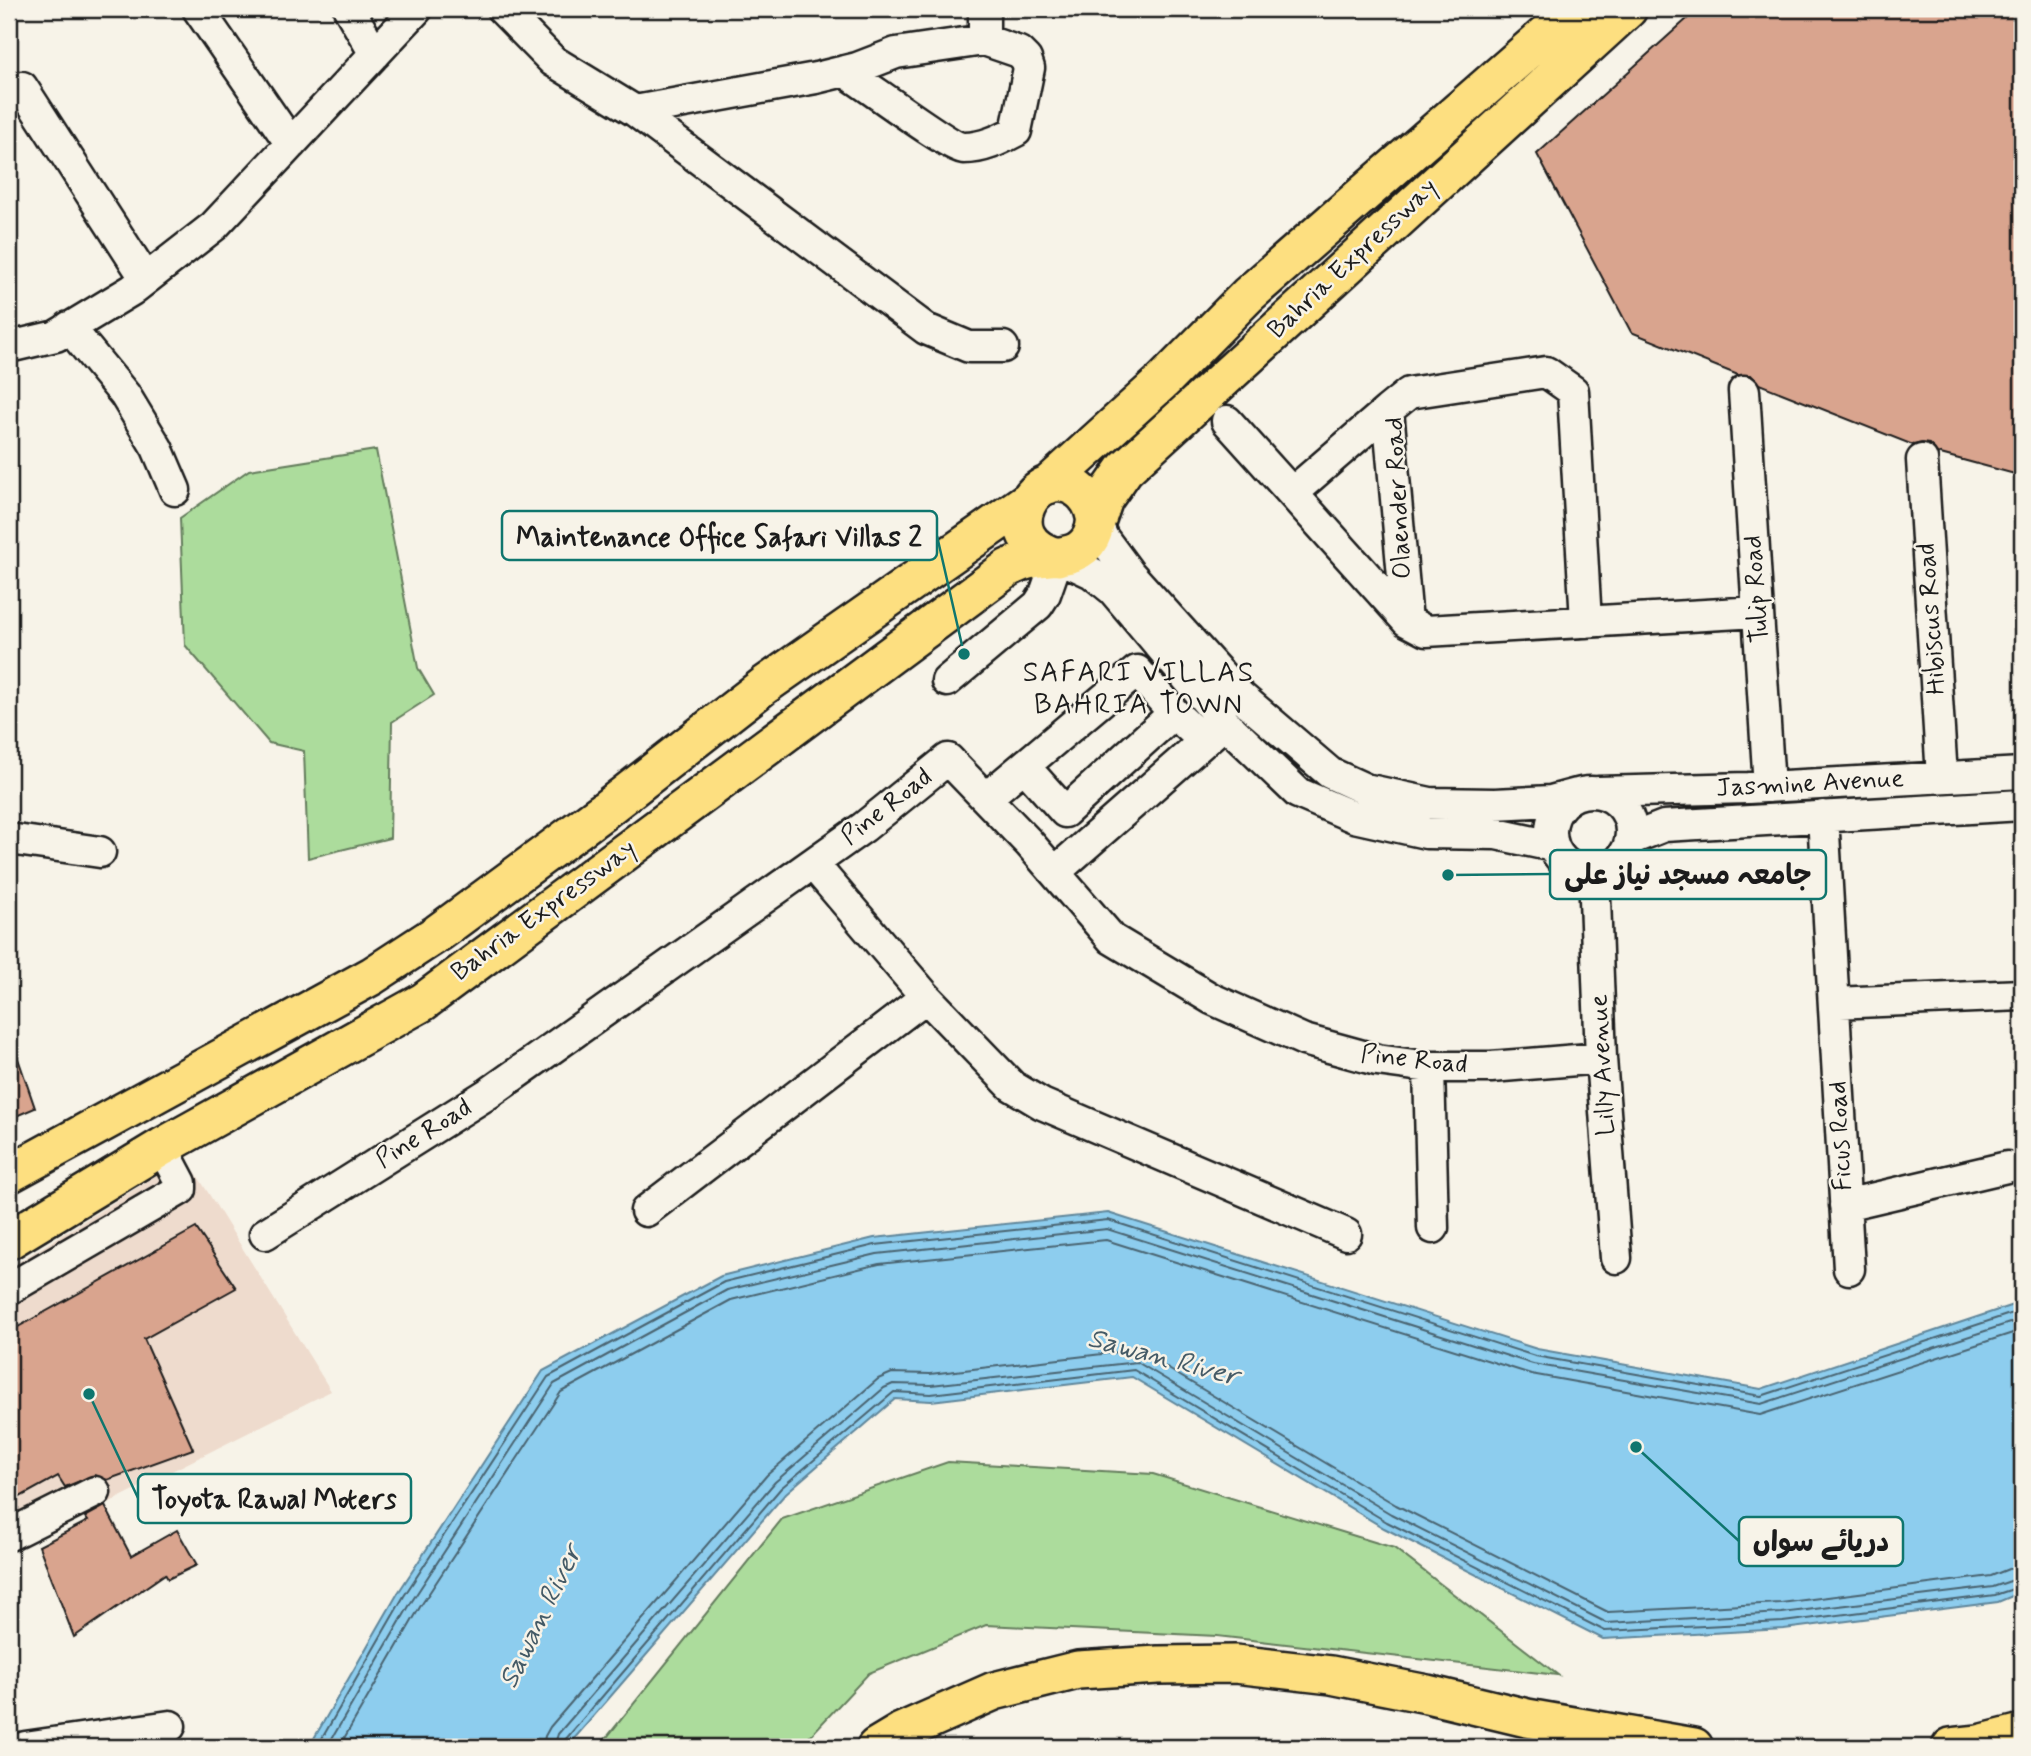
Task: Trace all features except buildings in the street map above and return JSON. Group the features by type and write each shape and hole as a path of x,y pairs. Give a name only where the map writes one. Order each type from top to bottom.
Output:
{"main road":[{"name":"Bahria Expressway","path":"9,1174 372,976 438,933 602,812 765,685 1038,493 1164,380 1248,295 1575,9"},
{"name":"Bahria Expressway","path":"1096,522 1104,499 1125,469 1628,9"},
{"path":"1062,484 1087,496 1096,522 1088,543 1079,550 1058,557 1038,550 1030,542 1023,521 1024,510 1038,493 1062,484"},
{"name":"Bahria Expressway","path":"9,1240 162,1147 423,1002 1008,568 1028,560 1058,557"},
{"path":"876,1747 901,1732 994,1691 1078,1670 1235,1664 1331,1675 1527,1718 1694,1747"},
{"path":"1970,1746 2022,1732"}],"street":[{"path":"198,9 291,144"},
{"path":"349,9 374,54"},
{"path":"9,347 56,336 146,279 214,226 417,9"},
{"path":"502,9 553,61 635,111 926,329 969,347 1003,347"},
{"path":"984,9 984,40"},
{"path":"635,111 844,71 896,53 984,40 1019,52 1026,59 1029,68 1016,131 991,144 961,148 942,140 844,71"},
{"path":"22,87 146,279"},
{"path":"69,327 125,395 157,448 175,490"},
{"name":"Olaender Road","path":"1408,621 1388,410 1409,393 1546,372 1573,391 1586,622"},
{"name":"Tulip Road","path":"1744,391 1769,787"},
{"path":"1292,493 1388,410"},
{"path":"1227,421 1408,621 1426,631 1758,612"},
{"name":"Hibiscus Road","path":"1922,460 1942,777"},
{"name":"Jasmine Avenue","path":"1096,522 1102,538 1129,573 1240,696 1331,773 1365,789 1430,803 1495,804 1551,801 1587,793 1769,787 2022,773"},
{"path":"947,681 1038,605 1045,594 1058,557 1092,573 1113,590 1214,732 1298,793 1354,817 1426,833 1496,834 1553,846"},
{"path":"986,798 1137,671 1174,713 1190,726 1214,732"},
{"path":"1024,766 1065,812 1174,713"},
{"path":"1055,872 1214,732"},
{"name":"Pine Road","path":"265,1234 489,1093 864,827 948,759 1055,872 1112,939 1212,999 1304,1040 1377,1060 1429,1067 1491,1067 1601,1058"},
{"path":"1123,759 1151,788"},
{"path":"1587,793 1617,801 1629,818 1631,839 1622,858 1605,870 1594,872 1584,872 1565,863 1553,846 1551,825 1560,806 1587,793"},
{"path":"1078,800 1103,830"},
{"name":"Jasmine Avenue","path":"1631,839 1664,826 2022,805"},
{"name":"Ficus Road","path":"1823,816 1849,1269"},
{"path":"9,839 100,852"},
{"path":"813,864 926,997 1012,1086 1042,1104 1346,1234"},
{"name":"Lilly Avenue","path":"1594,872 1601,1058 1616,1258"},
{"path":"1834,1003 2022,995"},
{"path":"646,1211 926,997"},
{"path":"1429,1067 1433,1228"},
{"path":"9,1289 181,1189 181,1183 162,1147"},
{"path":"1845,1205 2007,1167"},
{"path":"9,1535 95,1492"},
{"path":"26,1747 170,1726 159,1747"}],"shaded area":[{"path":"186,1157 331,1391 9,1553 9,1268"}],"green space":[{"path":"376,450 418,668 434,695 392,722 390,838 308,858 304,751 269,743 185,645 180,518 249,470"},
{"path":"948,1462 1153,1474 1394,1548 1558,1675 1217,1636 986,1625 869,1673 800,1747 599,1747 782,1519"}],"water":[{"name":"Sawan River","path":"1108,1213 1537,1349 1761,1389 2022,1302 2022,1592 1998,1602 1784,1629 1603,1639 1384,1528 1132,1377 931,1401 895,1399 786,1493 567,1747 309,1747 398,1593 543,1371 721,1276 874,1238"}],"place":[{"name":"Maintenance Office Safari Villas 2","path":"964,654"},
{"name":"جامعہ مسجد نیاز علی","path":"1448,875"},
{"name":"Toyota Rawal Moters","path":"89,1394"},
{"name":"دریائے سواں","path":"1636,1447"}],"district":[{"name":"SAFARI VILLAS BAHRIA TOWN","path":"1139,689"}]}
